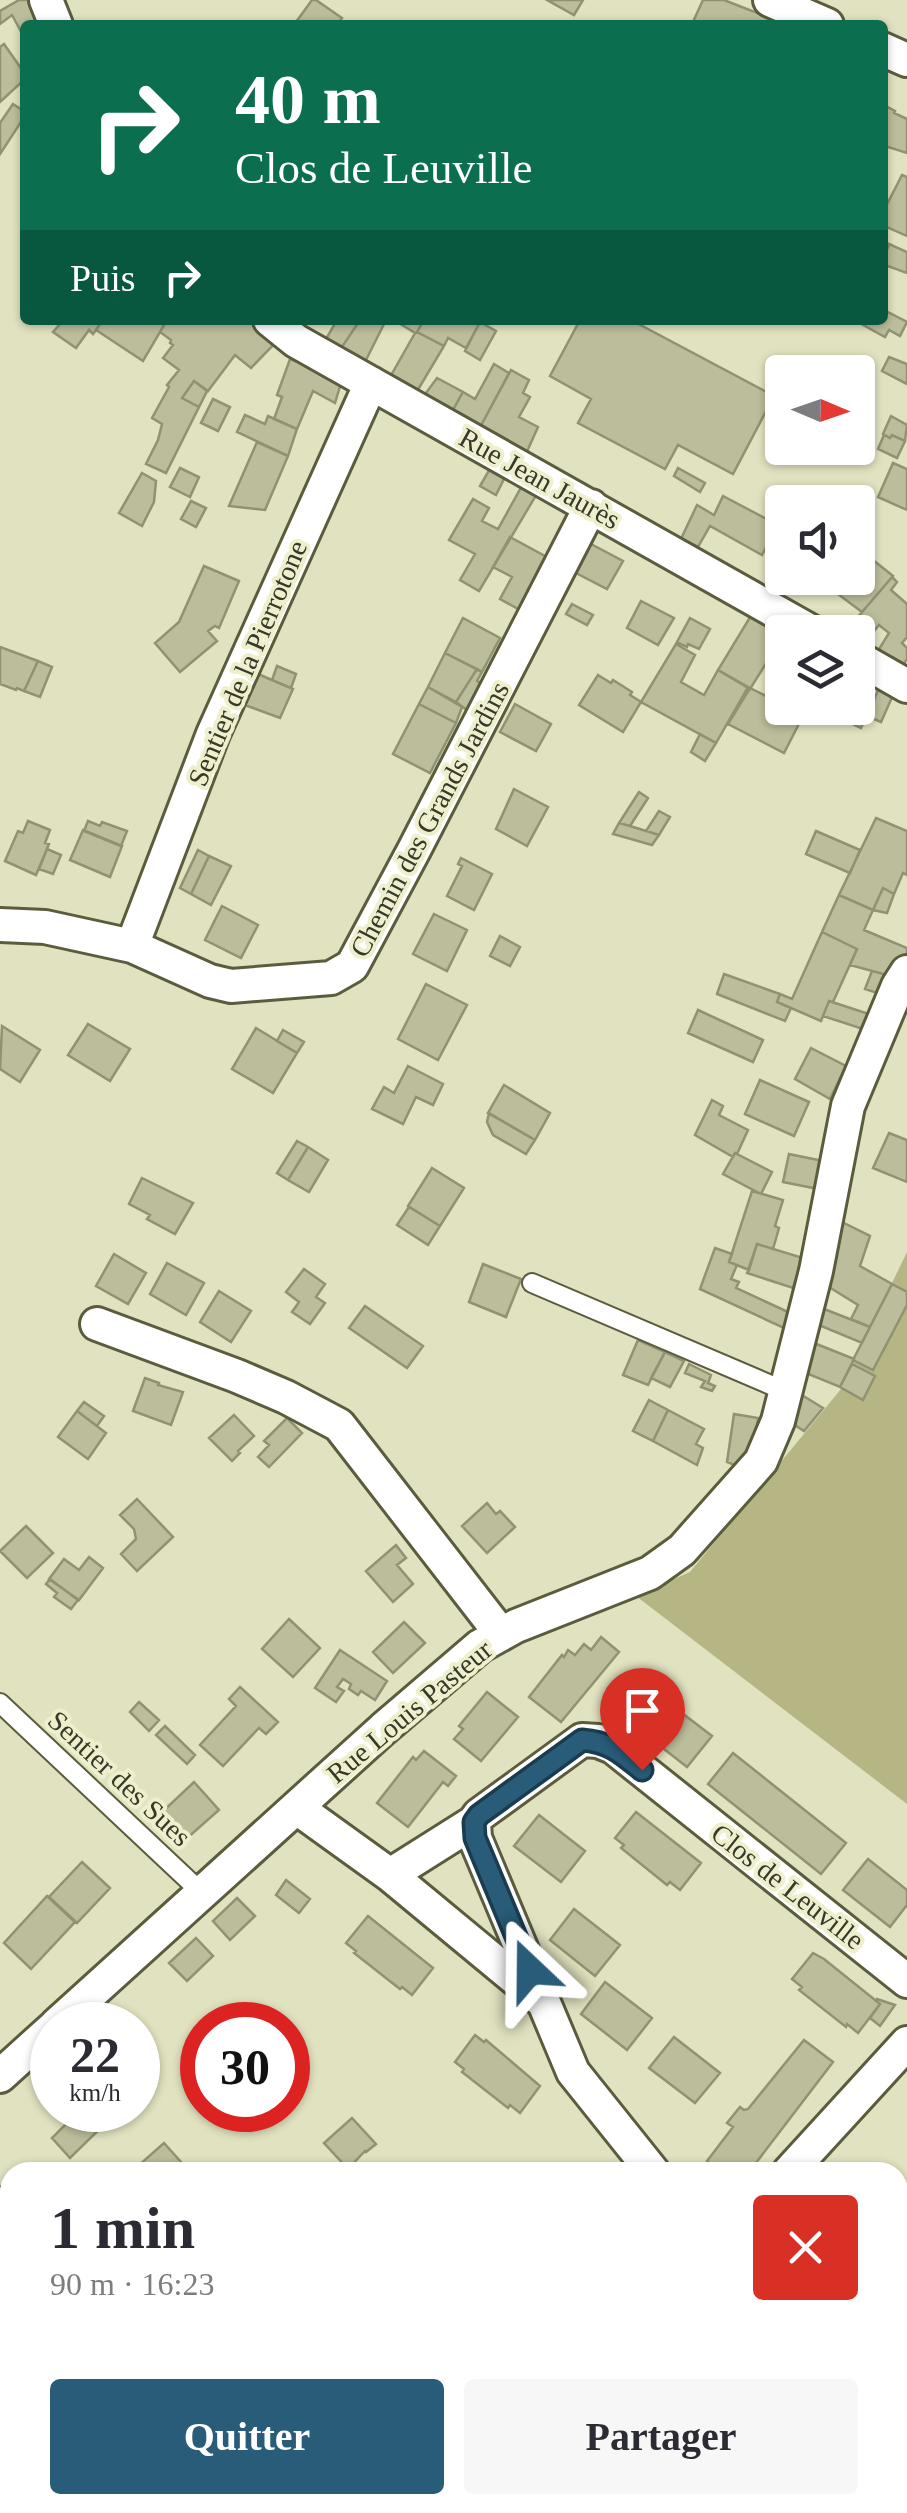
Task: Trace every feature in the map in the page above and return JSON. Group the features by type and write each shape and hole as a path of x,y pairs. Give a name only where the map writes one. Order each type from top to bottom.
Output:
{"street":[{"path":"770,0 816,20"},
{"name":"Rue Jean Jaurès","path":"276,325 296,341 782,615"},
{"name":"Sentier de la Pierrotone","path":"132,946 213,734 371,383"},
{"name":"Chemin des Grands Jardins","path":"0,925 45,926 132,946 210,981 232,986 331,978 352,966 592,506"},
{"path":"875,668 907,686"},
{"name":"Rue Louis Pasteur","path":"82,2002 480,1646 516,1626 650,1573 682,1550 761,1461 778,1421 816,1271 848,1106 907,972"},
{"path":"97,1324 237,1376 339,1425 501,1634"},
{"name":"Clos de Leuville","path":"390,1874 474,1822 582,1740 598,1741 612,1747 907,1980"},
{"path":"297,1808 390,1874 544,2002"},
{"path":"474,1822 475,1838 573,2072 645,2162"},
{"path":"799,2162 907,2043"},
{"name":"Rue Louis Pasteur","path":"0,2076 30,2049"}],"lane":[{"path":"532,1283 785,1391"},
{"name":"Sentier des Sues","path":"0,1703 202,1893"}],"green space":[{"path":"907,1252 907,1804 636,1596 690,1572 841,1389"}],"building":[{"path":"19,0 33,0 39,20 20,20 20,30 12,15 0,24 0,11"},
{"path":"312,0 342,18 341,20 297,20"},
{"path":"547,0 583,0 574,15"},
{"path":"703,0 724,0 775,20 694,20"},
{"path":"4,44 20,67 20,84 0,102 0,47"},
{"path":"13,104 20,109 20,124 0,154 0,123"},
{"path":"888,107 907,119 907,153 888,147"},
{"path":"902,175 907,177 907,236 888,228 888,202"},
{"path":"889,244 907,252 907,273 888,266"},
{"path":"888,312 907,322 900,336 889,330 885,337 863,325 888,325"},
{"path":"59,325 99,325 93,334 89,330 76,348 53,332"},
{"path":"100,325 164,325 143,361 96,330"},
{"path":"164,325 255,325 276,342 251,368 235,355 208,391 194,381 182,398 199,407 166,473 146,464 162,424 152,418 167,385 179,370 163,358 173,345 160,332"},
{"path":"334,325 357,325 338,353 323,344"},
{"path":"357,325 384,325 362,368 338,353"},
{"path":"402,325 421,325 417,332 444,346 416,393 389,379 415,333"},
{"path":"421,325 478,325 466,348 448,338 444,346 417,332"},
{"path":"478,325 496,331 480,360 465,351"},
{"path":"577,325 640,325 765,391 765,413 733,474 678,445 665,469 578,423 591,399 550,376"},
{"path":"889,357 907,364 907,384 882,371"},
{"path":"290,359 341,383 335,403 313,391 297,429 274,419 282,397 277,395"},
{"path":"494,364 509,373 477,433 449,417 463,392 475,399"},
{"path":"511,370 529,380 523,393 530,397 519,417 538,427 524,458 477,433"},
{"path":"437,378 463,392 449,417 420,401"},
{"path":"194,381 207,391 199,407 182,398"},
{"path":"213,399 230,407 218,431 201,423"},
{"path":"245,415 265,424 268,416 297,429 288,456 237,432"},
{"path":"891,416 907,425 905,441 883,434"},
{"path":"884,435 905,441 897,458 878,449"},
{"path":"257,442 288,456 265,510 229,506"},
{"path":"893,463 907,469 907,510 878,497"},
{"path":"491,467 506,475 496,495 480,486"},
{"path":"180,468 199,477 190,497 170,487"},
{"path":"678,468 705,483 700,492 674,476"},
{"path":"142,473 156,481 154,502 142,526 119,513"},
{"path":"523,484 538,492 479,591 460,580 475,554 449,540 473,499 489,508 482,521 498,529"},
{"path":"723,496 765,518 762,555 710,526 698,547 681,539 697,505 714,515"},
{"path":"191,501 206,508 196,527 181,519"},
{"path":"510,537 554,561 520,610 500,599 512,577 493,567"},
{"path":"591,544 623,561 607,589 576,573"},
{"path":"875,562 893,576 862,612 839,595 875,595"},
{"path":"204,566 239,581 219,628 208,631 217,641 180,672 155,643 179,622"},
{"path":"892,577 897,582 891,590 907,604 907,637 902,643 907,648 907,659 900,669 876,654 889,633 879,625 875,630 875,615 860,615"},
{"path":"641,601 674,618 658,645 627,628"},
{"path":"572,604 593,615 587,625 566,614"},
{"path":"752,614 765,622 765,665 750,689 718,670"},
{"path":"463,618 500,638 482,672 445,653"},
{"path":"690,618 710,629 699,649 677,642"},
{"path":"676,644 695,655 681,682 704,695 718,670 748,687 716,743 641,702"},
{"path":"0,647 38,661 24,691 0,684"},
{"path":"445,653 477,669 456,702 428,687"},
{"path":"38,661 52,667 40,697 24,691"},
{"path":"277,666 296,674 291,688 272,680"},
{"path":"477,669 482,672 477,681 488,686 472,714 456,702"},
{"path":"258,674 293,689 280,718 245,705"},
{"path":"598,675 611,683 613,680 641,702 623,732 579,705"},
{"path":"428,687 462,707 456,723 419,704"},
{"path":"750,688 765,696 765,725 798,725 784,753 728,724"},
{"path":"879,688 893,695 881,722 875,719"},
{"path":"419,704 456,723 430,773 393,754"},
{"path":"515,704 551,724 536,751 500,732"},
{"path":"700,734 716,743 705,761 691,752"},
{"path":"514,789 548,807 527,846 496,829"},
{"path":"639,792 648,798 630,826 619,823"},
{"path":"659,811 670,817 659,835 646,831"},
{"path":"876,818 907,831 907,875 903,873 894,894 883,888 873,910 839,895"},
{"path":"28,821 50,830 45,843 49,844 36,875 5,861 18,831 23,833"},
{"path":"88,821 127,831 121,846 84,831"},
{"path":"619,823 659,835 652,845 613,834"},
{"path":"83,830 122,846 110,877 70,860"},
{"path":"816,831 860,850 850,873 806,854"},
{"path":"47,849 61,855 53,874 39,869"},
{"path":"198,850 209,856 191,894 180,888"},
{"path":"209,856 231,866 211,905 191,894"},
{"path":"461,858 492,874 474,910 447,896 462,866 458,864"},
{"path":"883,888 894,894 887,913 873,910"},
{"path":"839,895 873,910 864,930 907,948 887,975 850,965 857,949 822,932"},
{"path":"222,906 258,925 241,958 205,940"},
{"path":"434,914 467,930 447,971 413,954"},
{"path":"822,932 857,949 821,1021 777,1002 780,994 792,999"},
{"path":"500,936 520,947 510,966 490,956"},
{"path":"872,971 887,975 880,994 865,989"},
{"path":"724,974 780,994 777,1002 791,1008 785,1021 717,994"},
{"path":"426,984 467,1005 438,1060 398,1039"},
{"path":"829,1001 872,1015 866,1030 823,1016"},
{"path":"698,1010 763,1040 753,1062 688,1033"},
{"path":"88,1024 130,1049 110,1081 68,1055"},
{"path":"2,1026 40,1050 20,1082 0,1069"},
{"path":"256,1028 297,1053 273,1093 232,1069"},
{"path":"283,1030 304,1042 297,1053 277,1041"},
{"path":"811,1048 846,1066 830,1099 795,1079"},
{"path":"408,1066 443,1084 433,1105 416,1097 403,1124 372,1109 384,1087 394,1093"},
{"path":"760,1080 809,1102 794,1136 745,1114"},
{"path":"504,1085 550,1113 535,1140 488,1113"},
{"path":"712,1100 723,1106 719,1115 748,1130 733,1157 695,1135"},
{"path":"489,1113 535,1140 526,1154 493,1135 487,1122"},
{"path":"889,1133 907,1140 907,1182 873,1168"},
{"path":"297,1141 308,1147 288,1180 277,1173"},
{"path":"308,1147 328,1160 309,1192 288,1180"},
{"path":"735,1153 772,1172 761,1194 723,1174"},
{"path":"789,1154 823,1161 818,1189 783,1182"},
{"path":"432,1168 464,1188 440,1226 408,1206"},
{"path":"142,1178 193,1203 175,1234 129,1204"},
{"path":"752,1191 783,1200 773,1249 757,1244 749,1270 729,1262"},
{"path":"409,1207 440,1226 428,1245 397,1225"},
{"path":"838,1220 870,1236 860,1266 892,1284 870,1327 851,1319 858,1305 824,1284"},
{"path":"757,1244 803,1258 793,1288 747,1273"},
{"path":"715,1248 732,1254 729,1262 737,1265 731,1279 739,1282 736,1288 788,1312 784,1328 700,1289"},
{"path":"114,1254 146,1273 128,1304 96,1286"},
{"path":"167,1263 204,1283 186,1315 150,1294"},
{"path":"483,1264 521,1279 506,1317 469,1302"},
{"path":"304,1269 325,1284 316,1297 325,1303 310,1324 292,1312 299,1302 286,1292"},
{"path":"892,1284 907,1292 907,1305 873,1370 853,1360"},
{"path":"219,1291 251,1311 231,1342 200,1322"},
{"path":"365,1306 423,1346 407,1368 349,1328"},
{"path":"819,1307 870,1327 862,1343 814,1323"},
{"path":"638,1340 665,1352 648,1385 623,1375"},
{"path":"809,1341 854,1359 840,1387 801,1371"},
{"path":"665,1352 684,1361 670,1387 651,1378"},
{"path":"689,1364 711,1375 708,1383 715,1386 712,1391 701,1387 705,1381 685,1373"},
{"path":"852,1364 875,1376 863,1400 840,1387"},
{"path":"145,1378 183,1392 171,1425 133,1411"},
{"path":"797,1392 823,1408 804,1431 787,1420"},
{"path":"649,1400 668,1410 653,1441 633,1431"},
{"path":"84,1402 104,1416 97,1426 77,1411"},
{"path":"668,1410 704,1429 696,1444 703,1448 697,1465 653,1441"},
{"path":"77,1411 106,1433 88,1459 58,1437"},
{"path":"734,1414 758,1418 754,1448 748,1448 737,1466 727,1462"},
{"path":"234,1415 254,1436 232,1461 209,1438"},
{"path":"287,1418 302,1433 269,1467 258,1457 269,1445 264,1441"},
{"path":"137,1499 173,1537 137,1571 121,1554 136,1539 134,1529 120,1515"},
{"path":"487,1503 515,1527 487,1553 462,1526"},
{"path":"26,1526 53,1553 27,1578 0,1551"},
{"path":"396,1545 406,1558 397,1565 413,1584 393,1602 366,1571"},
{"path":"89,1557 103,1568 79,1600 49,1579 64,1559 79,1570"},
{"path":"50,1579 78,1600 71,1609 54,1597 57,1593 46,1584"},
{"path":"289,1619 320,1648 293,1677 262,1649"},
{"path":"404,1622 425,1643 393,1673 373,1652"},
{"path":"601,1637 619,1652 561,1722 529,1697 568,1650 575,1655 584,1644 591,1650"},
{"path":"340,1650 387,1681 375,1700 361,1691 358,1695 343,1679 337,1687 344,1691 336,1702 315,1688"},
{"path":"240,1687 278,1722 266,1734 259,1728 223,1766 200,1745 236,1706 229,1699"},
{"path":"487,1692 518,1717 481,1761 454,1739 463,1729 459,1726"},
{"path":"665,1700 712,1736 687,1767 641,1731"},
{"path":"139,1702 159,1720 149,1731 130,1712"},
{"path":"165,1726 195,1755 187,1764 156,1735"},
{"path":"424,1751 456,1776 448,1786 443,1782 408,1827 377,1803 413,1757 416,1760"},
{"path":"733,1753 846,1843 821,1874 708,1784"},
{"path":"194,1782 219,1810 185,1840 161,1813"},
{"path":"636,1812 701,1863 680,1890 670,1882 667,1885 621,1848 624,1845 615,1838"},
{"path":"539,1815 585,1851 561,1882 514,1846"},
{"path":"868,1859 907,1890 907,1905 890,1927 843,1890"},
{"path":"82,1862 110,1888 77,1923 49,1897"},
{"path":"286,1880 310,1899 299,1913 276,1895"},
{"path":"47,1896 75,1922 31,1969 4,1943"},
{"path":"237,1898 255,1916 230,1940 213,1921"},
{"path":"574,1909 620,1945 595,1976 550,1940"},
{"path":"368,1916 433,1968 412,1995 346,1943"},
{"path":"196,1938 213,1956 187,1981 169,1963"},
{"path":"813,1953 880,2004 858,2033 799,1990 802,1987 792,1979"},
{"path":"605,1982 652,2018 627,2050 581,2014"},
{"path":"877,1999 895,2005 880,2026 870,2018 880,2004"},
{"path":"475,2035 540,2086 520,2113 462,2072 464,2069 455,2062"},
{"path":"674,2037 720,2073 695,2103 649,2068"},
{"path":"804,2040 833,2062 757,2162 708,2162 733,2127 727,2123 740,2107 748,2109"},
{"path":"352,2118 376,2144 355,2162 342,2162 324,2143"},
{"path":"58,2132 97,2132 70,2158 52,2138"},
{"path":"164,2143 181,2162 142,2162"}],"route":[{"path":"530,1970 475,1838 474,1822 582,1740 612,1747 642,1770"}]}
